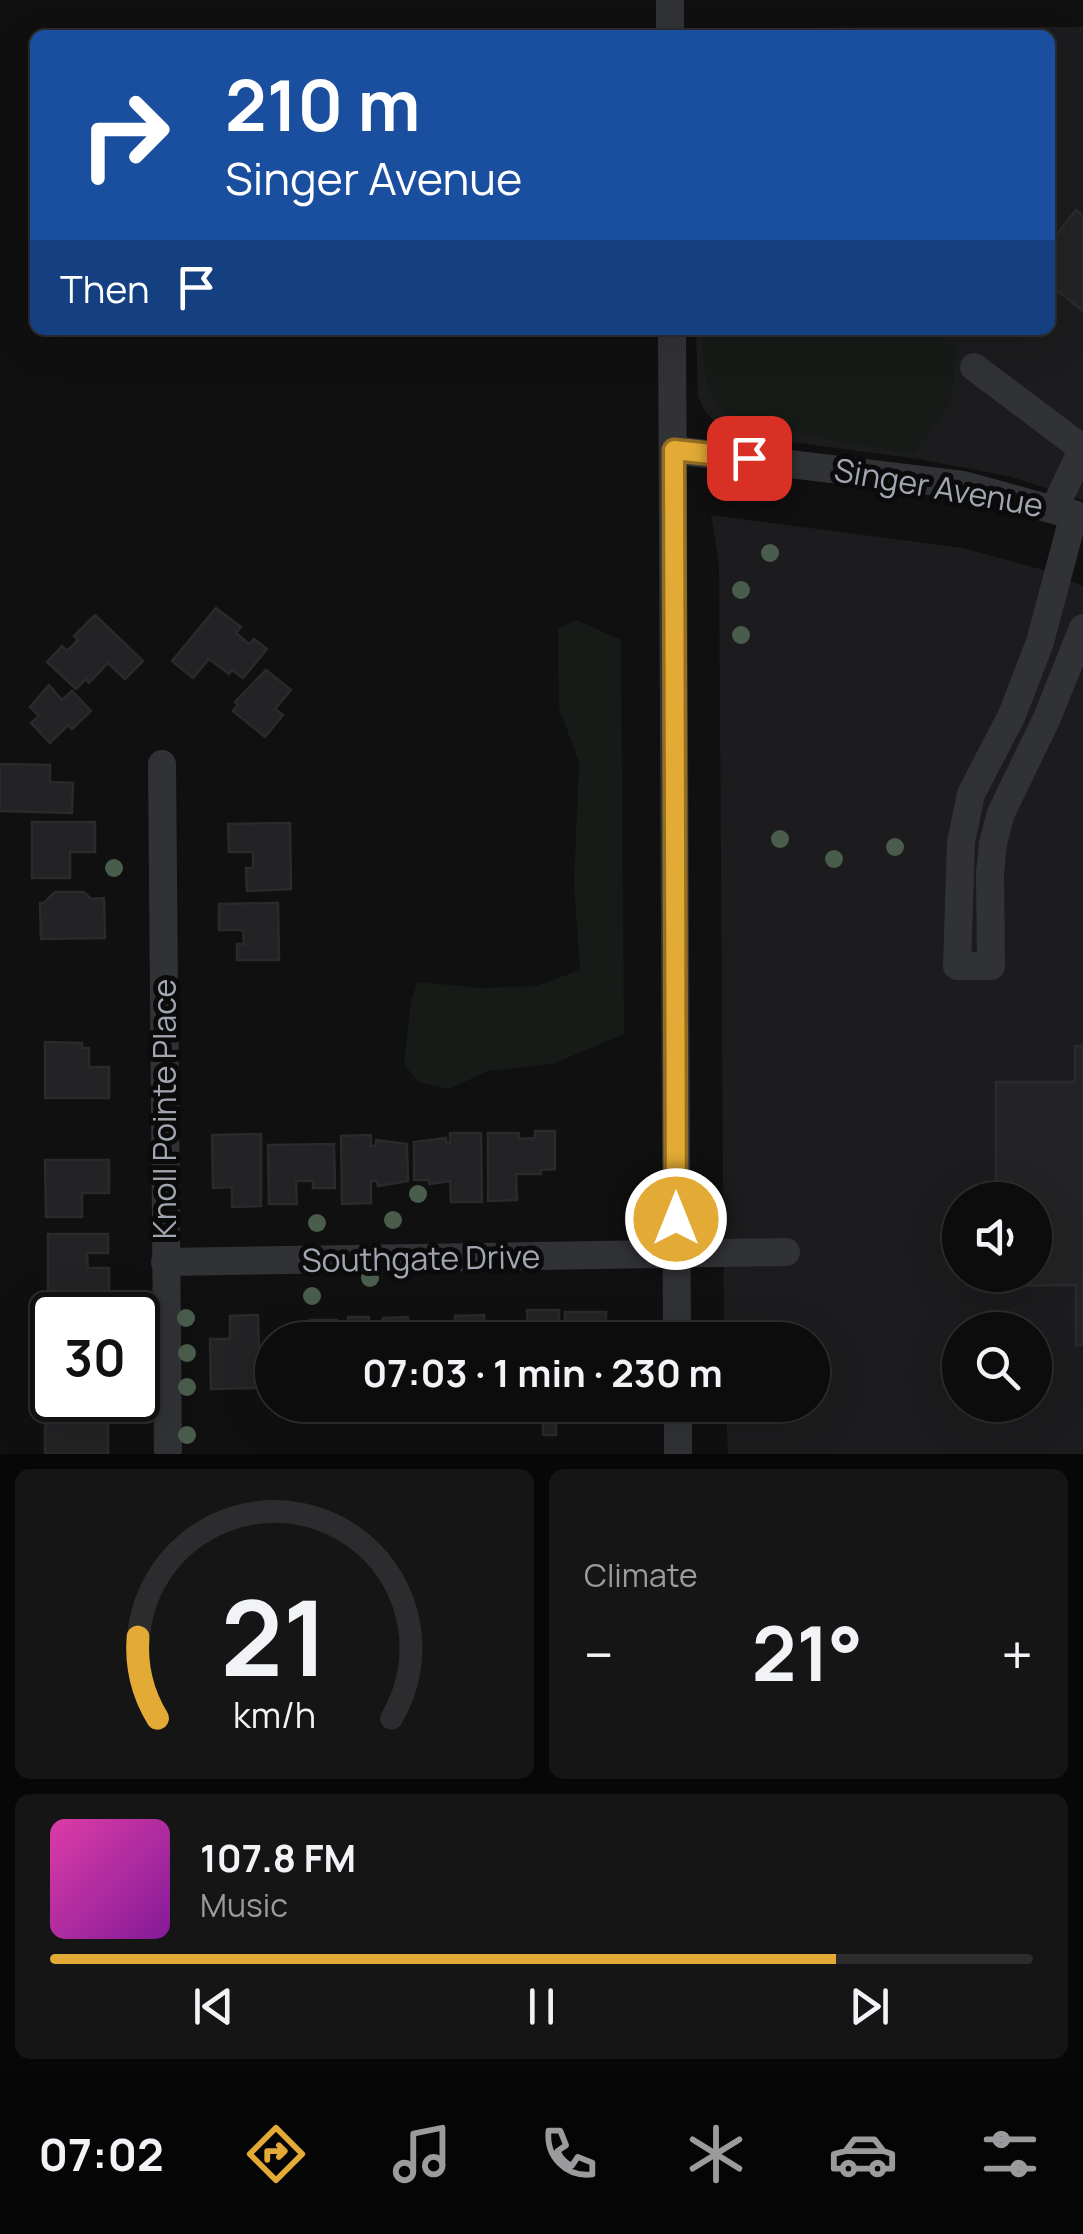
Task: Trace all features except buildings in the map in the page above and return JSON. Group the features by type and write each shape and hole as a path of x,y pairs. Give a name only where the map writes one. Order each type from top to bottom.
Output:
{"street":[{"path":"670,0 670,30"},
{"path":"672,335 677,1322"},
{"path":"974,367 1083,448 1040,642 1012,715 971,794 960,842 958,966 991,966 990,872 1000,814 1047,718 1083,628"},
{"name":"Singer Avenue","path":"674,450 963,485 1071,513"},
{"name":"Knoll Pointe Place","path":"162,764 168,1454"},
{"name":"Southgate Drive","path":"166,1262 786,1252"},
{"path":"678,1422 678,1454"}],"shaded area":[{"path":"1083,27 1083,500 1008,476 918,459 732,434 705,411 698,396 696,335 1055,335 1055,30 740,30"},
{"path":"703,335 939,335 956,349 951,403 913,454 747,425 713,397 703,361"},
{"path":"711,515 963,548 1040,569 1083,586 1083,1454 728,1454 727,1422 830,1422 830,1322 724,1322 719,564"},
{"path":"577,620 621,640 624,1034 553,1064 488,1071 449,1089 418,1082 404,1064 411,1000 418,982 482,988 536,986 580,970 574,883 579,763 559,707 558,628"}],"route":[{"path":"676,1219 674,450 749,458"}]}
